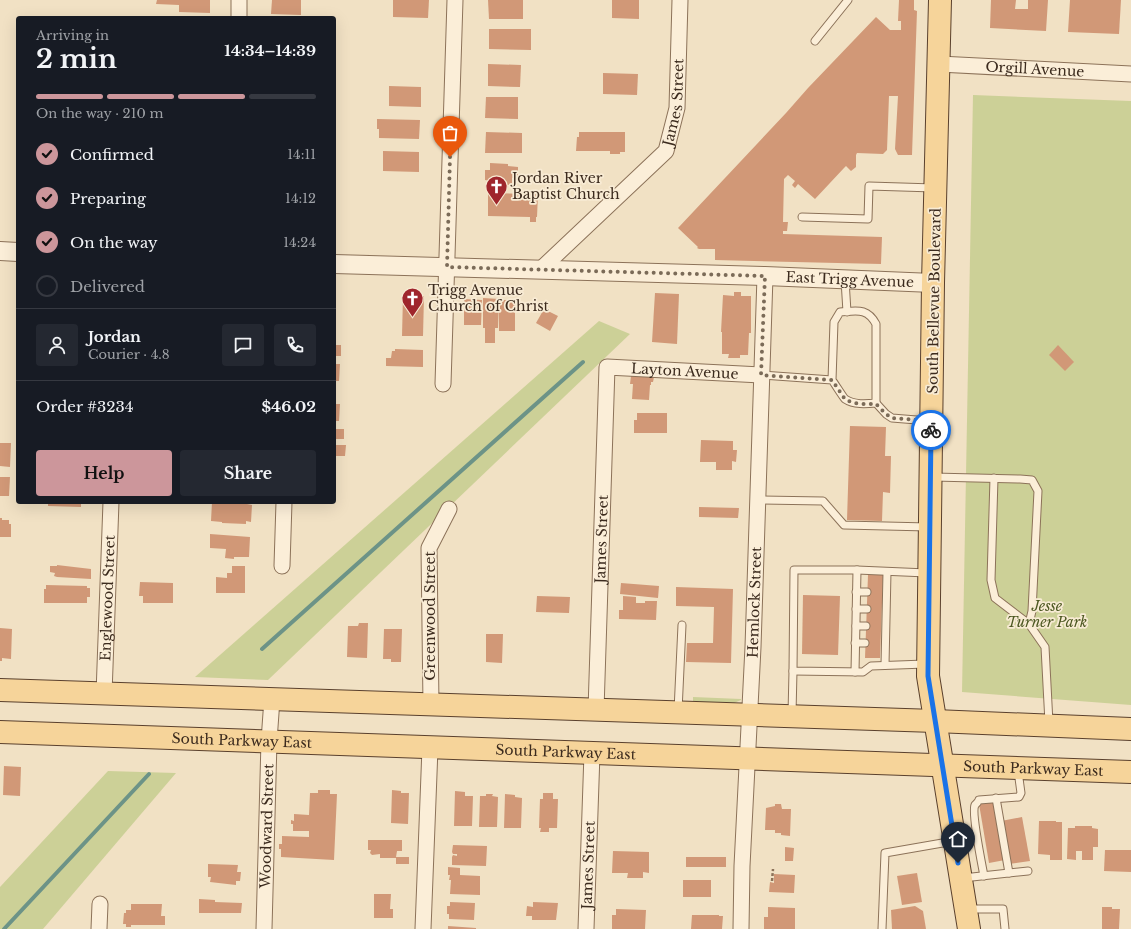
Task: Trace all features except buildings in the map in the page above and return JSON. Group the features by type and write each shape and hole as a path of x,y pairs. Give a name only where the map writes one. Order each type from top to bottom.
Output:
{"main road":[{"name":"South Bellevue Boulevard","path":"940,0 933,283 928,676 968,919"},
{"path":"0,690 935,721 1131,729"},
{"name":"South Parkway East","path":"0,732 430,748 942,764 1131,772"}],"street":[{"path":"239,16 240,0"},
{"path":"443,384 455,0"},
{"name":"James Street","path":"540,270 666,151 677,108 680,0"},
{"name":"Orgill Avenue","path":"938,64 1131,74"},
{"path":"0,251 16,252"},
{"name":"East Trigg Avenue","path":"336,264 765,276 933,283"},
{"name":"Hemlock Street","path":"741,929 742,866 750,715 765,276"},
{"name":"James Street","path":"596,710 607,367"},
{"name":"Layton Avenue","path":"607,367 761,375"},
{"name":"Englewood Street","path":"104,694 111,504"},
{"path":"282,566 284,504"},
{"name":"Greenwood Street","path":"431,705 429,548 449,509"},
{"name":"Woodward Street","path":"264,929 269,741 272,699"},
{"path":"423,929 430,748"},
{"name":"James Street","path":"586,929 592,753"},
{"path":"99,929 100,904"}],"lane":[{"path":"815,41 848,0"},
{"path":"802,217 868,219 869,186 936,188"},
{"path":"845,280 847,312"},
{"path":"876,404 876,324 872,317 860,310 840,312 834,322 832,380 844,398 858,404 876,404 892,418 932,421"},
{"path":"761,375 832,380"},
{"path":"931,477 1032,480 1038,491 1032,610 1029,624"},
{"path":"994,478 991,580 995,598 1029,624 1045,647 1050,726"},
{"path":"757,500 823,500 844,525 930,527"},
{"path":"792,717 794,570 857,570 930,574"},
{"path":"855,672 857,570"},
{"path":"885,665 883,644 884,592 887,572"},
{"path":"856,592 867,592"},
{"path":"856,609 867,609"},
{"path":"677,713 682,625"},
{"path":"856,626 866,626"},
{"path":"856,643 866,644"},
{"path":"793,671 863,672 871,666 928,664"},
{"path":"984,876 985,857 979,822 974,809 975,804 980,800 1019,797 1021,794 1018,767"},
{"path":"996,798 1004,854 1009,873"},
{"path":"882,929 885,853 955,841"},
{"path":"961,879 1028,871"},
{"path":"968,919 1003,910 1005,929"}],"path":[{"path":"772,881 773,869"}],"green space":[{"name":"Jesse Turner Park","path":"973,95 1131,101 1131,705 962,692"},
{"path":"599,321 630,334 268,680 195,677"},
{"path":"693,697 741,700 734,703 693,702"},
{"path":"108,771 176,773 43,929 0,929 0,887"}],"waterway":[{"path":"262,649 583,362"},
{"path":"4,929 149,774"}],"way so far":[{"path":"450,157 447,267 765,276 761,375 832,380 844,398 858,404 876,404 892,418 932,421 931,430"}],"place":[{"name":"Jordan River Baptist Church","path":"496,206"},
{"name":"Trigg Avenue Church of Christ","path":"413,318"}],"route":[{"path":"931,430 928,676 958,863"}]}
